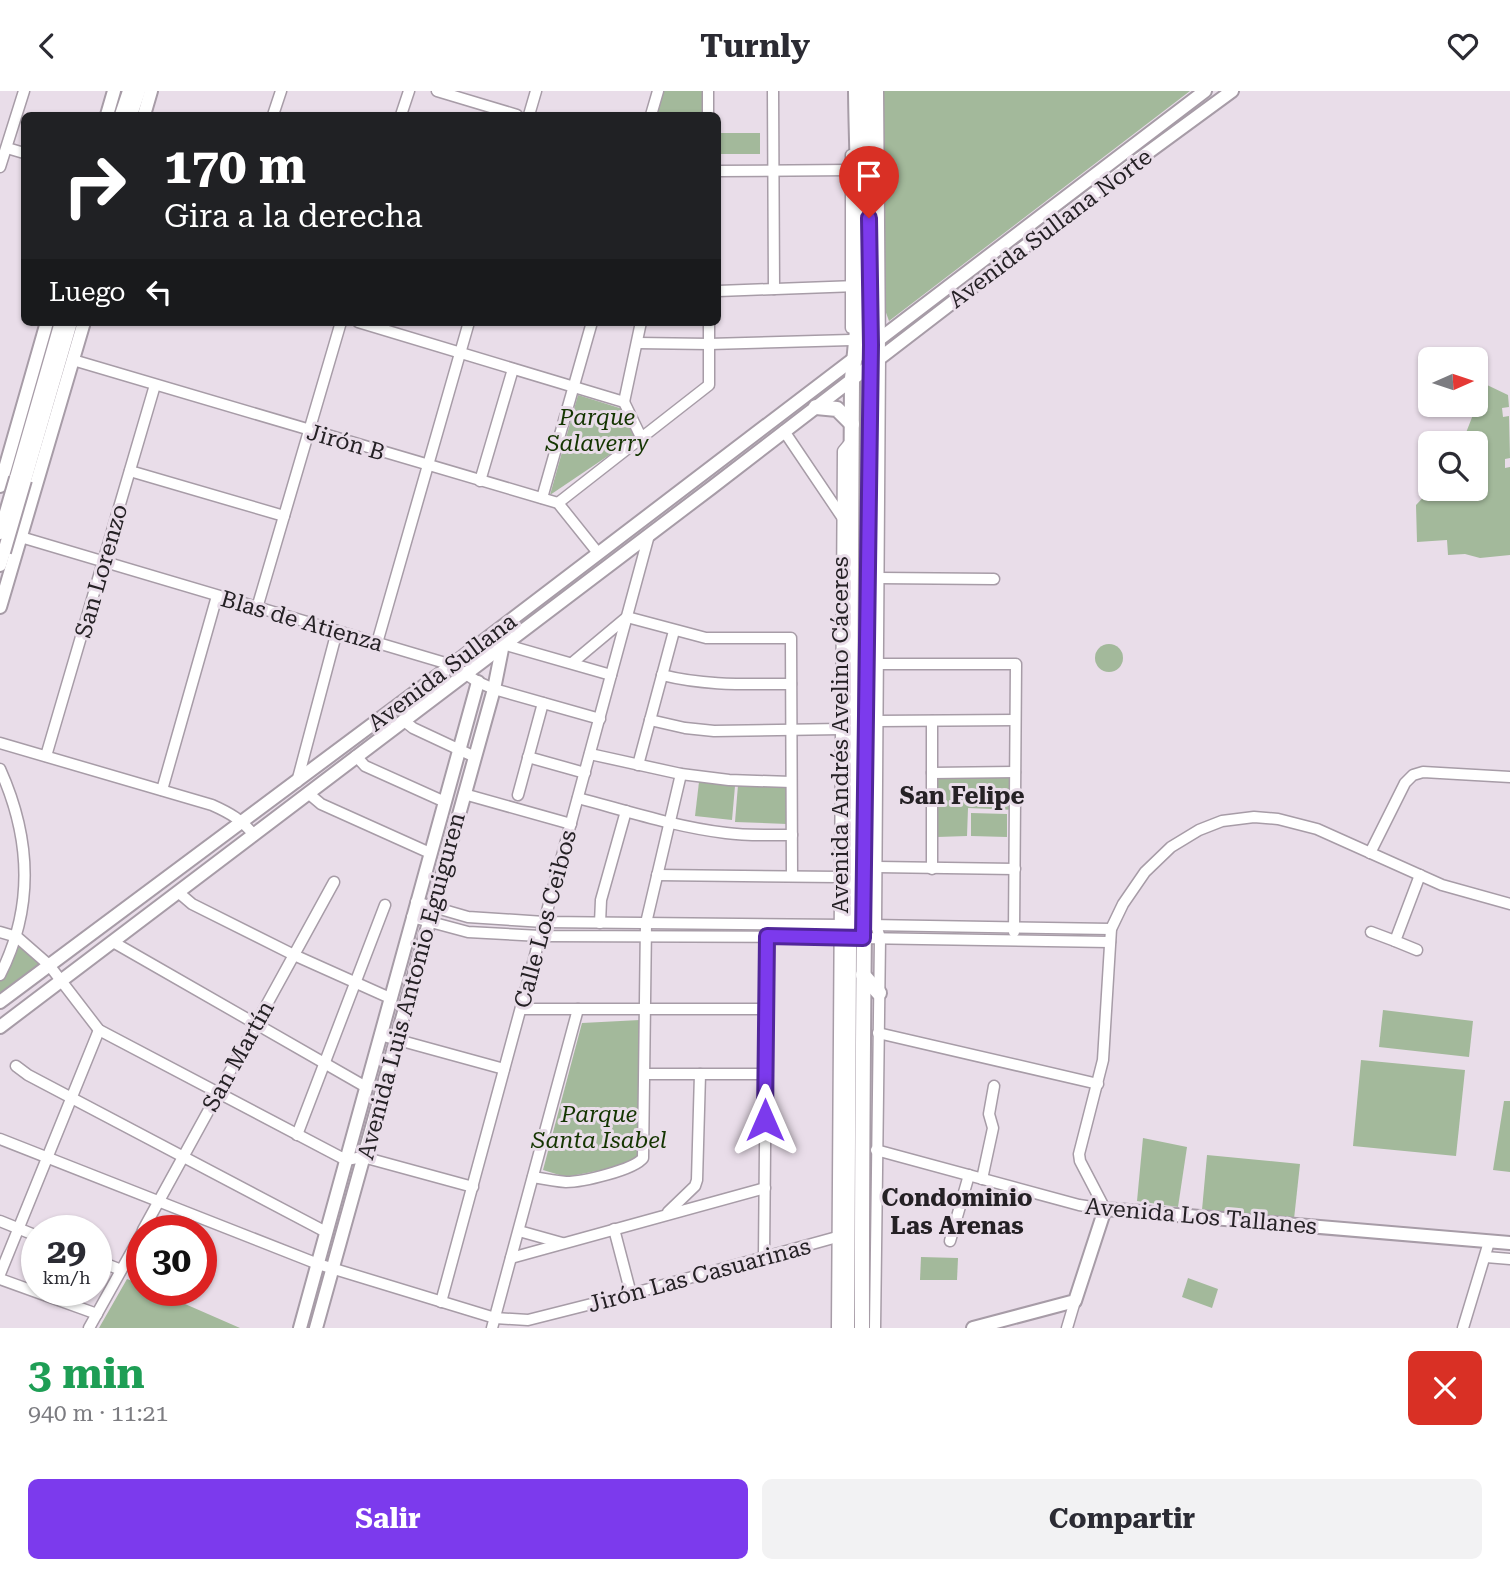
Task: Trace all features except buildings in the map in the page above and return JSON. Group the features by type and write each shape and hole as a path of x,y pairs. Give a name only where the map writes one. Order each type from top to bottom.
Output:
{"highway":[{"name":"Avenida Andrés Avelino Cáceres","path":"856,91 854,286 858,339 852,378 854,931 863,975 862,1328"},
{"name":"Avenida Andrés Avelino Cáceres","path":"847,1328 854,931 875,362 868,91"},
{"path":"816,407 837,409 852,424"},
{"path":"863,975 879,993"}],"main road":[{"path":"108,112 114,91"},
{"path":"122,112 129,91"},
{"path":"132,112 139,91"},
{"path":"145,112 151,91"},
{"name":"Avenida Sullana Norte","path":"875,341 1205,91"},
{"name":"Avenida Sullana Norte","path":"875,362 1131,165 1232,91"},
{"path":"0,532 46,326"},
{"path":"0,565 13,481 60,326"},
{"path":"13,481 70,326"},
{"path":"13,481 73,360 83,326"},
{"name":"Avenida Sullana","path":"0,1002 452,665 855,359 875,341"},
{"name":"Avenida Sullana","path":"0,1027 875,362"},
{"path":"830,378 837,381 839,389"},
{"path":"13,481 31,503"},
{"path":"0,492 31,503"},
{"path":"0,607 31,503"},
{"path":"641,520 649,535"},
{"name":"Avenida Luis Antonio Eguiguren","path":"316,1328 494,689 503,644"},
{"name":"Avenida Luis Antonio Eguiguren","path":"300,1328 478,682"},
{"path":"973,1328 1075,1301 1105,1209"},
{"name":"Avenida Los Tallanes","path":"1105,1209 1510,1244"}],"street":[{"path":"0,167 24,91"},
{"path":"274,112 281,91"},
{"path":"402,112 409,91"},
{"path":"437,91 507,112"},
{"path":"530,112 536,91"},
{"path":"652,112 658,91"},
{"path":"708,91 708,112"},
{"path":"773,91 774,289"},
{"name":"Avenida Andrés Avelino Cáceres","path":"850,91 854,286 850,339 855,359"},
{"name":"Avenida Andrés Avelino Cáceres","path":"875,341 878,91"},
{"path":"721,171 851,170"},
{"path":"721,291 854,286"},
{"path":"257,608 340,326"},
{"path":"371,326 625,402"},
{"path":"377,643 468,326"},
{"path":"542,498 591,326"},
{"path":"640,326 625,402 641,437"},
{"path":"598,553 558,503 709,384 709,326"},
{"path":"637,344 709,345 850,339"},
{"name":"Jirón B","path":"73,360 558,503"},
{"name":"Avenida Andrés Avelino Cáceres","path":"837,1328 837,1237 854,931 877,867 879,578 875,362"},
{"path":"480,481 513,369"},
{"name":"San Lorenzo","path":"46,756 155,385"},
{"path":"784,431 842,517"},
{"name":"Avenida Andrés Avelino Cáceres","path":"852,440 843,451 839,877 854,931"},
{"path":"130,471 284,516"},
{"name":"Blas de Atienza","path":"0,532 452,665 463,674 494,689 600,719"},
{"name":"Calle Los Ceibos","path":"441,1302 649,535"},
{"path":"879,578 994,579"},
{"path":"162,790 217,596"},
{"path":"572,663 627,617 674,631 718,639 789,637 792,876"},
{"path":"297,782 337,631"},
{"path":"638,765 674,631"},
{"path":"503,644 611,675"},
{"path":"878,664 1016,664 1014,940"},
{"path":"662,675 691,683 713,685 791,684"},
{"path":"518,795 543,703"},
{"path":"403,720 413,728 475,757"},
{"path":"650,720 706,730 841,729"},
{"path":"878,721 1015,720"},
{"path":"932,721 932,869"},
{"path":"0,743 212,805 244,822 254,835"},
{"path":"590,754 681,774 729,780 791,782"},
{"path":"356,756 365,766 444,802"},
{"path":"528,757 585,773"},
{"path":"0,769 14,803 25,863 23,904 17,937 0,975"},
{"path":"932,773 1015,772"},
{"path":"1370,853 1405,783 1413,775 1423,772 1510,777"},
{"path":"533,1177 575,1181 629,1168 641,1161 645,1151 646,923 681,774"},
{"path":"308,793 320,804 430,853"},
{"path":"464,794 571,824"},
{"path":"578,798 669,822 726,833 792,835"},
{"path":"600,923 601,900 626,811"},
{"path":"1105,1209 1079,1154 1098,1084 1105,1039 1111,929 1123,904 1145,872 1171,848 1211,825 1254,817 1278,819 1317,829 1442,885 1510,904"},
{"path":"877,867 1015,869"},
{"path":"657,875 839,877"},
{"path":"1395,941 1420,875"},
{"name":"San Martín","path":"151,1215 334,882"},
{"path":"178,892 192,905 390,998"},
{"path":"416,902 468,917 544,922 767,925 854,931 880,938 1110,942"},
{"path":"297,1135 385,905"},
{"path":"412,917 468,932 646,938 854,931 1111,929"},
{"path":"764,1257 767,925"},
{"name":"Avenida Andrés Avelino Cáceres","path":"854,931 880,938 875,1328"},
{"path":"0,932 17,937 49,965 99,1030 346,1160 363,1157 473,1187"},
{"path":"1371,933 1417,950"},
{"path":"113,942 366,1087"},
{"path":"521,1009 766,1009"},
{"path":"494,1323 578,1009"},
{"path":"97,1314 0,1276 99,1030"},
{"path":"878,1033 1098,1084"},
{"path":"380,1035 505,1069"},
{"path":"16,1066 28,1075 326,1232"},
{"path":"646,1074 765,1074"},
{"path":"699,1205 697,1180 700,1074"},
{"path":"982,1179 993,1128 989,1114 994,1086"},
{"name":"Jirón Las Casuarinas","path":"0,1139 318,1264 441,1302 494,1323 528,1320 837,1237"},
{"name":"Avenida Los Tallanes","path":"876,1150 1079,1205 1105,1209"},
{"path":"950,1241 969,1175"},
{"path":"666,1214 695,1186 697,1180"},
{"path":"511,1258 765,1188"},
{"path":"0,1221 21,1229"},
{"path":"614,1229 631,1294"},
{"path":"519,1231 562,1244"},
{"path":"1463,1328 1489,1242"},
{"path":"1486,1257 1510,1259"},
{"name":"San Martín","path":"89,1328 126,1261"},
{"path":"112,1266 121,1270"},
{"path":"1068,1328 1075,1301"}],"green space":[{"path":"660,91 704,91 703,112 654,112"},
{"path":"882,91 1190,91 889,321 884,307"},
{"path":"721,133 760,133 760,154 721,154"},
{"path":"1488,385 1508,395 1509,407 1502,408 1503,417 1509,416 1510,458 1505,459 1505,468 1510,467 1510,555 1480,558 1465,554 1448,555 1447,540 1417,542 1416,505 1420,501 1488,501 1488,431 1467,431 1472,417 1488,417"},
{"name":"Parque Salaverry","path":"578,395 626,410 639,435 550,495"},
{"path":"1109,644 1119,648 1123,658 1119,668 1109,672 1099,668 1095,658 1099,648"},
{"path":"1015,775 1016,810 968,808 967,836 937,837 938,776"},
{"path":"699,782 735,786 732,820 695,816"},
{"path":"788,784 787,824 735,822 738,785"},
{"path":"971,813 1007,814 1007,837 971,836"},
{"path":"17,937 49,965 0,1002 0,975"},
{"path":"1383,1010 1473,1021 1469,1057 1379,1047"},
{"name":"Parque Santa Isabel","path":"640,1020 642,1149 633,1164 566,1177 543,1170 582,1023"},
{"path":"1361,1060 1465,1070 1456,1156 1353,1146"},
{"path":"1504,1101 1510,1101 1510,1172 1493,1170"},
{"path":"1143,1138 1187,1147 1178,1207 1137,1201"},
{"path":"1207,1155 1300,1164 1294,1219 1202,1210"},
{"path":"921,1257 958,1258 957,1280 920,1280"},
{"path":"1188,1278 1218,1289 1212,1308 1182,1297"},
{"path":"126,1281 126,1306 190,1306 240,1328 99,1328"}],"district":[{"name":"San Felipe","path":"962,796"},
{"name":"Condominio Las Arenas","path":"957,1212"}],"route":[{"path":"765,1120 767,936 863,938 871,345 869,218"}]}
